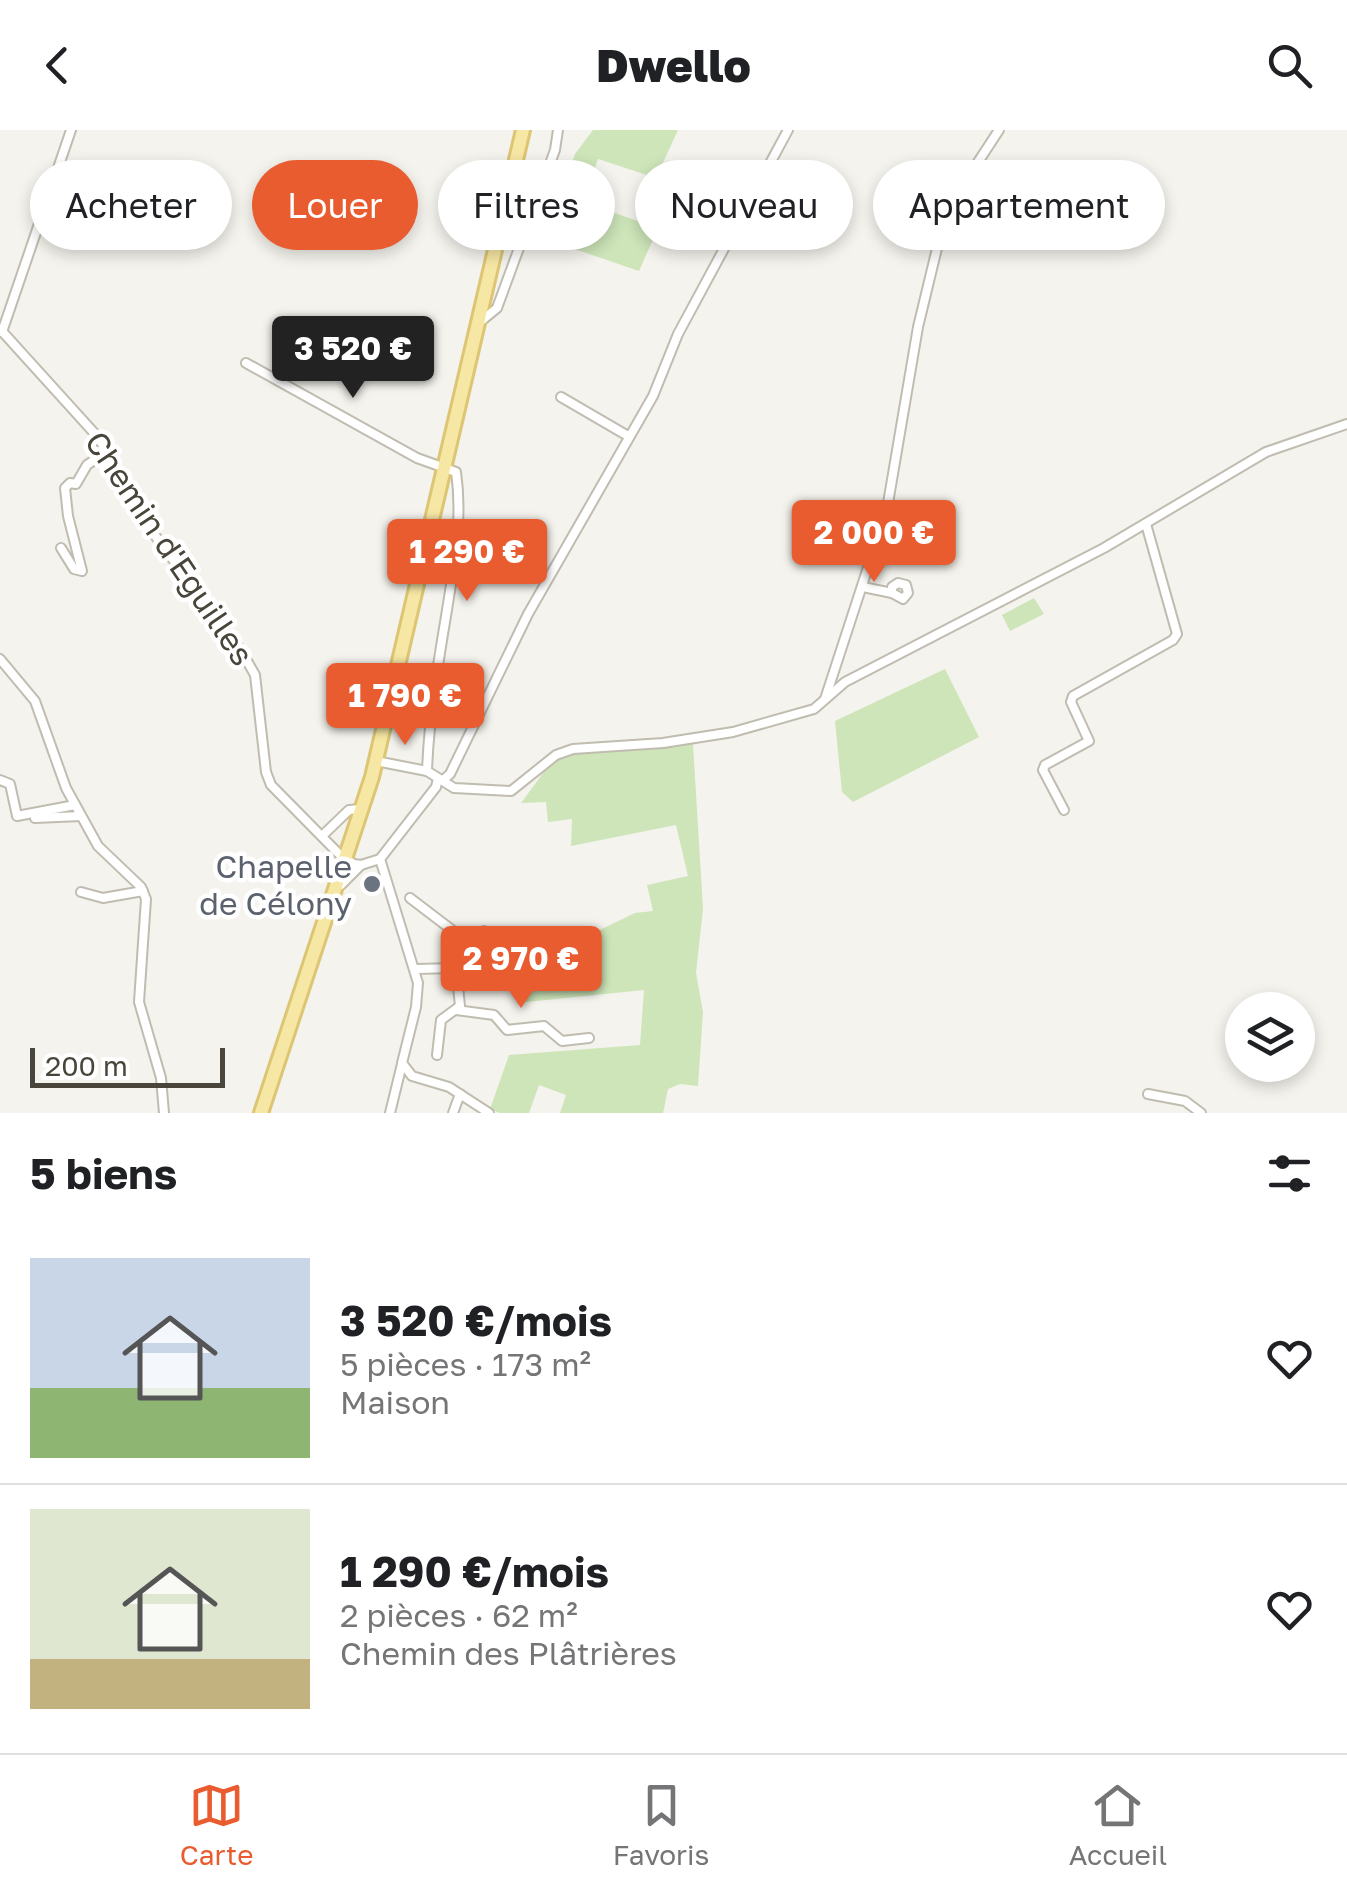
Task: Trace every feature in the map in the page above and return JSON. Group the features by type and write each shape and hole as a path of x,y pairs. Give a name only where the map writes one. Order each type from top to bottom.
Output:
{"main road":[{"path":"311,963 351,861 378,761 523,130"},
{"path":"261,1113 311,963 351,861 361,809 378,761"}],"street":[{"path":"1,330 71,130"},
{"path":"480,322 497,308 555,150 558,130"},
{"path":"351,861 380,860 450,774 528,614 653,396 678,334 788,130"},
{"path":"824,700 887,509 918,328 946,211 1000,130"},
{"name":"Chemin d'Eguilles","path":"1,330 107,451 130,502 226,628 255,675 266,772 271,785 351,861"},
{"path":"246,363 417,458 456,472 460,508 430,715 427,771"},
{"path":"561,397 628,436"},
{"path":"378,761 427,771 441,783 511,791 546,760 573,750 663,744 733,732 814,709 845,682 1146,524 1266,452 1347,424"},
{"path":"61,548 74,569 82,571 65,488 70,482 76,484 86,465 107,451"},
{"path":"1064,810 1044,770 1045,765 1088,742 1071,702 1073,696 1173,640 1177,634 1146,524"},
{"path":"863,587 892,594"},
{"path":"0,659 35,701 58,770 98,846 121,865 146,899 138,1002 161,1078 164,1113"},
{"path":"0,780 10,784 18,816 75,805"},
{"path":"323,835 337,818 361,809"},
{"path":"34,818 81,816"},
{"path":"380,860 416,969 416,1008 390,1113"},
{"path":"81,892 103,898 143,891"},
{"path":"410,898 469,943"},
{"path":"437,1055 441,1020 460,1006 456,968 469,943 484,931"},
{"path":"416,969 456,968"},
{"path":"456,1010 494,1015 507,1030 544,1026 562,1041 589,1038"},
{"path":"402,1062 412,1076 449,1087 490,1113"},
{"path":"454,1113 460,1094"},
{"path":"1148,1094 1165,1094 1185,1101 1201,1113"}],"green space":[{"path":"593,130 678,130 664,160 635,160 635,171 615,165 615,160 573,160"},
{"path":"615,213 635,220 635,250 648,250 639,271 577,250 615,250"},
{"path":"1034,598 1044,614 1010,631 1002,615"},
{"path":"945,669 979,737 853,802 842,792 835,721"},
{"path":"693,744 703,909 696,973 703,1012 698,1086 680,1084 668,1089 663,1113 560,1113 566,1095 539,1085 529,1113 490,1109 509,1055 640,1045 644,990 517,1003 521,930 579,940 635,913 653,911 647,885 688,876 676,825 571,846 572,819 548,822 546,802 521,803 557,758"}],"place":[{"name":"Chapelle de Célony","path":"372,884"}]}
